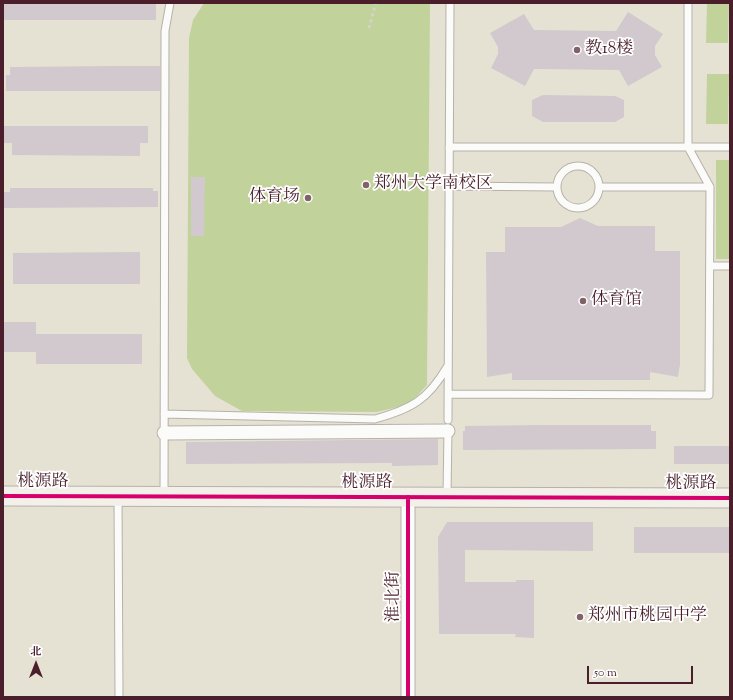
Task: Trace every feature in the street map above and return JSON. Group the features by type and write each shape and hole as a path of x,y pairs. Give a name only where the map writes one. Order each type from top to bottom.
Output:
{"street":[{"path":"164,433 448,426"},
{"name":"桃源路","path":"3,496 730,498"},
{"name":"淮北街","path":"408,497 408,697"}],"lane":[{"path":"164,496 164,31 170,3"},
{"path":"447,497 450,3"},
{"path":"448,394 709,395 710,187 688,147 688,3"},
{"path":"449,146 730,147"},
{"path":"579,166 592,171 596,176 599,187 595,200 587,207 580,208 567,205 562,200 557,187 566,170 579,166"},
{"path":"448,186 557,187"},
{"path":"599,187 710,187"},
{"path":"710,266 730,266"},
{"path":"164,414 375,419 399,412 419,402 440,380 448,366"},
{"path":"118,496 119,697"}],"path":[{"path":"368,28 376,3"}],"green space":[{"name":"体育场","path":"204,3 429,3 427,385 406,405 377,412 242,411 215,396 192,369 187,358 189,38 193,20"},
{"path":"707,3 729,3 728,43 706,43"},
{"path":"707,74 729,74 728,124 706,124"},
{"path":"716,160 730,160 730,259 716,259"}],"building":[{"path":"3,3 156,3 156,20 3,20"},
{"name":"教18楼","path":"628,12 663,34 655,46 655,55 662,67 628,86 619,70 534,69 525,86 491,68 498,54 498,47 490,33 524,14 534,30 616,31"},
{"path":"160,66 160,91 6,91 6,75 10,75 10,67"},
{"path":"543,95 615,96 624,100 624,117 615,122 543,122 532,116 532,100"},
{"path":"4,126 148,126 148,143 140,143 140,156 12,155 12,143 4,143"},
{"path":"191,177 205,177 204,236 191,236"},
{"path":"10,188 153,188 153,191 158,191 158,207 4,208 3,192 10,192"},
{"name":"体育馆","path":"580,218 598,226 655,226 655,251 680,251 680,364 678,377 650,372 650,380 512,380 512,373 487,377 486,252 505,252 505,227 561,227"},
{"path":"140,252 140,284 13,284 13,253"},
{"path":"3,322 36,322 36,334 142,334 142,364 36,364 36,352 3,352"},
{"path":"651,425 651,431 656,431 656,449 463,450 463,431 465,431 465,426"},
{"path":"438,439 438,465 392,466 392,463 186,464 186,442"},
{"path":"674,446 730,446 730,464 674,464"},
{"path":"447,522 593,522 593,551 465,550 465,582 516,582 516,580 534,580 534,638 515,637 516,634 439,634 438,537"},
{"path":"634,527 730,527 730,553 634,553"}],"cycle path":[{"path":"3,496 730,498"},
{"path":"408,497 408,697"}],"place":[{"name":"教18楼","path":"577,50"},
{"name":"郑州大学南校区","path":"366,185"},
{"name":"体育场","path":"308,198"},
{"name":"体育馆","path":"583,301"},
{"name":"郑州市桃园中学","path":"580,617"}]}
